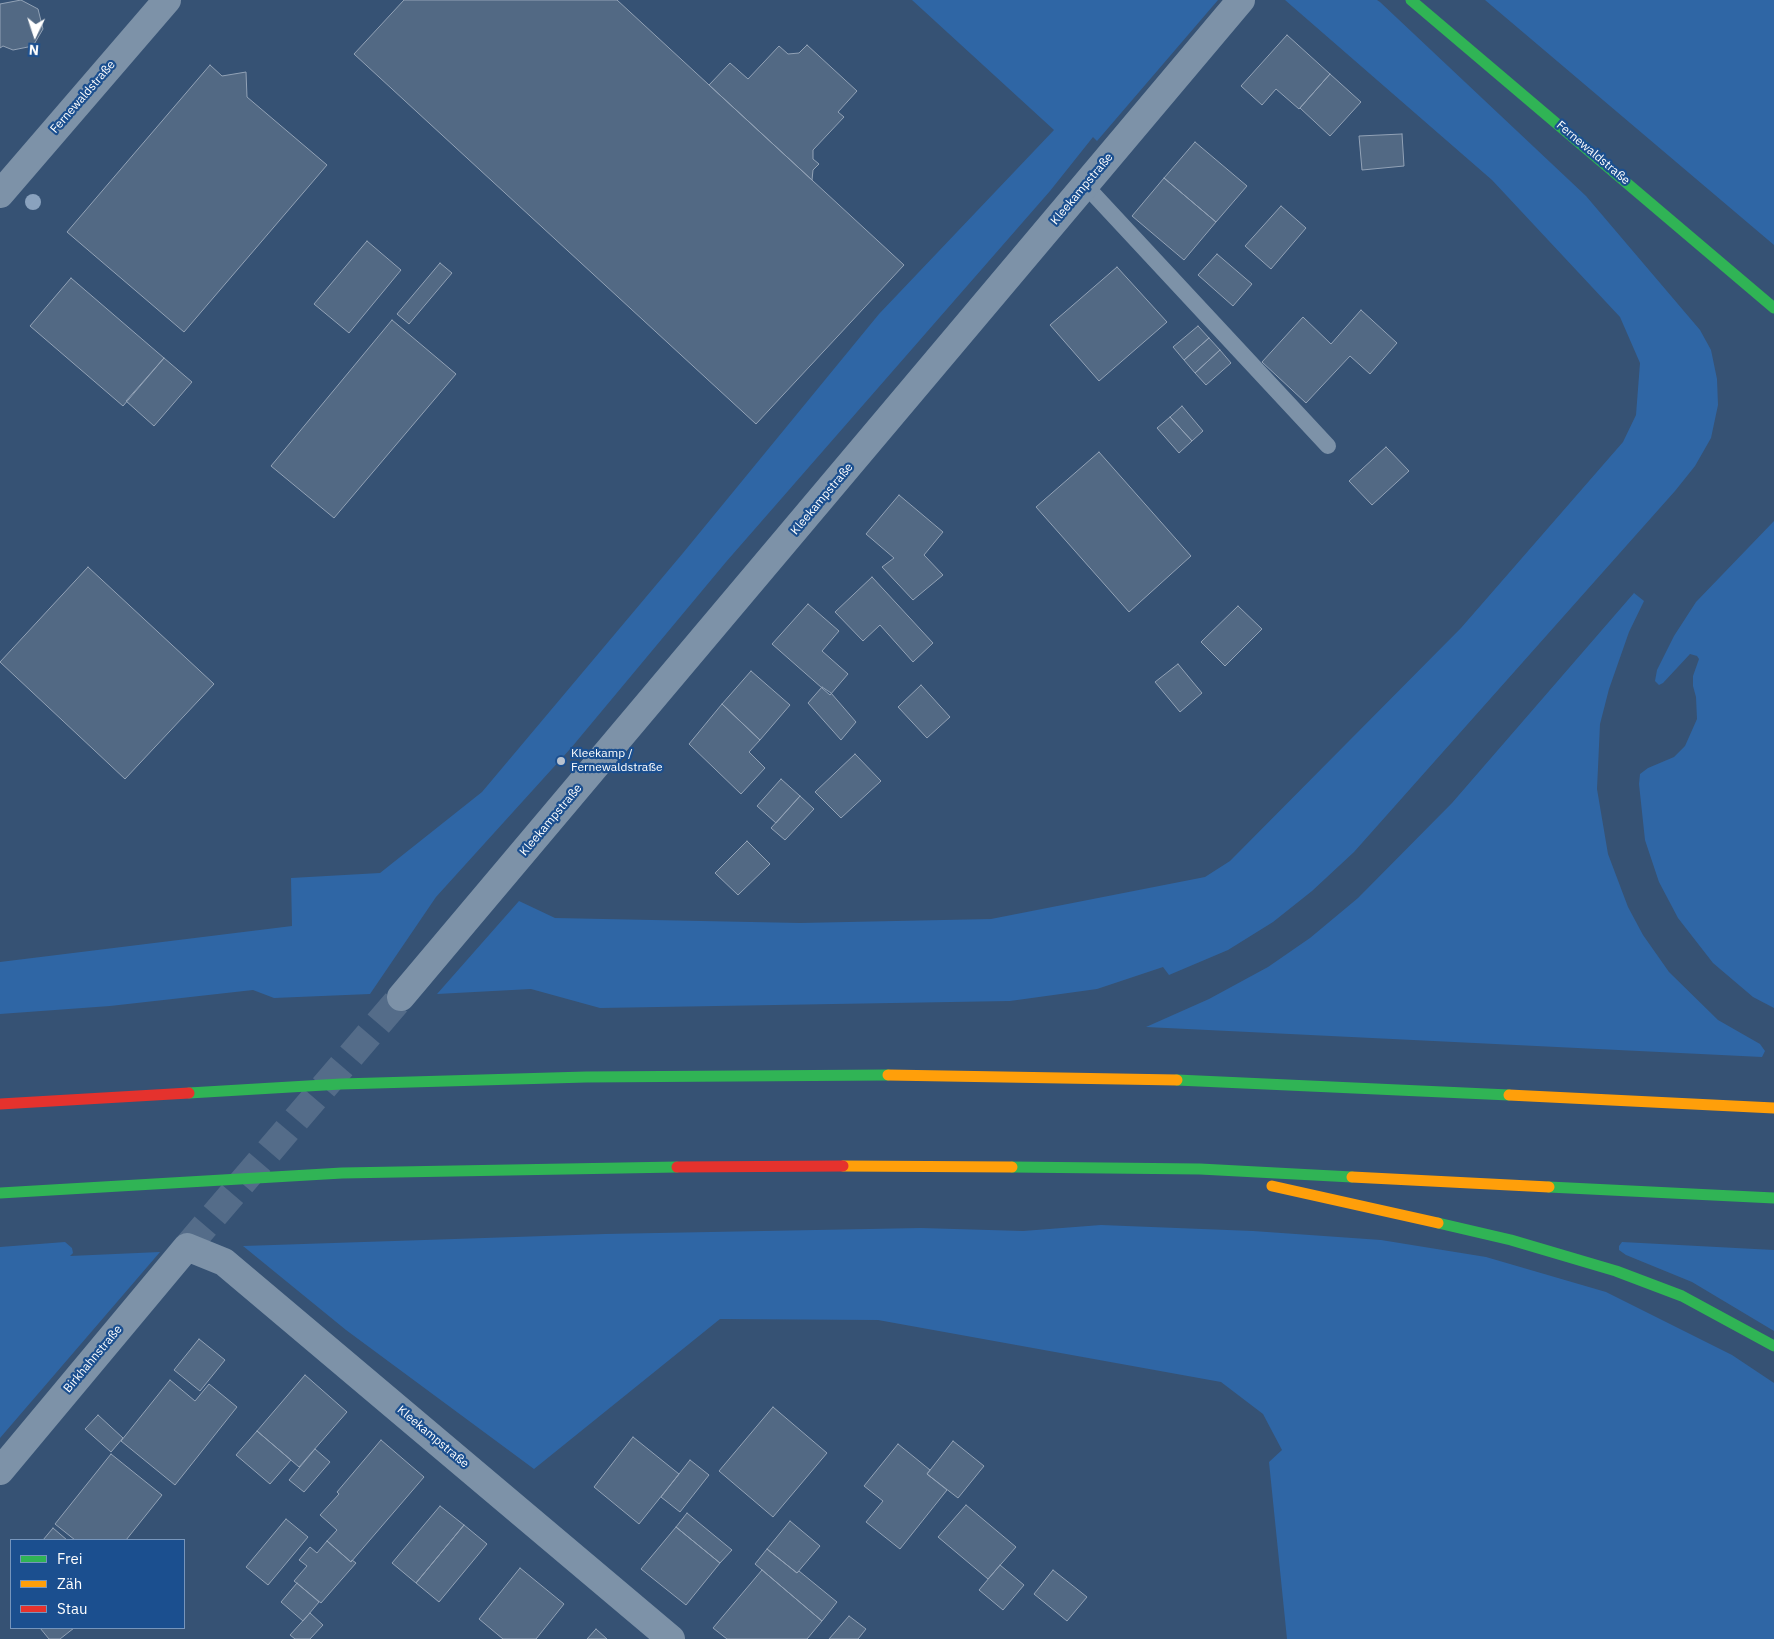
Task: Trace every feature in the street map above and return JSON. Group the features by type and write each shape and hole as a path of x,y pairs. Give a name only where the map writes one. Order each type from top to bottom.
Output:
{"main road":[{"name":"Fernewaldstraße","path":"1411,0 1774,308"},
{"path":"0,1104 340,1084 586,1077 910,1075 1224,1081 1774,1108"},
{"path":"0,1193 342,1173 590,1167 912,1166 1200,1169 1774,1198"},
{"path":"1200,1169 1511,1240 1616,1271 1682,1296 1774,1346"}],"street":[{"name":"Fernewaldstraße","path":"0,194 167,0"},
{"name":"Kleekampstraße","path":"401,997 1241,0"},
{"name":"Kleekampstraße","path":"187,1247 224,1262 231,1267 671,1639"},
{"name":"Birkhahnstraße","path":"0,1471 187,1247"}],"lane":[{"path":"1086,186 1328,446"}],"shaded area":[{"path":"912,0 1218,0 1097,141 1093,137 1050,191 726,562 571,748 436,897 370,994 274,998 253,990 110,1006 0,1014 0,962 292,926 291,878 380,873 482,792 683,553 879,314 1054,130"},
{"path":"1285,0 1377,0 1380,2 1586,196 1700,330 1711,350 1717,379 1718,405 1711,438 1695,466 1675,491 1354,852 1312,891 1273,922 1228,950 1169,975 1163,967 1097,989 1010,1001 600,1008 531,989 437,994 519,901 555,918 800,923 991,919 1205,877 1230,861 1461,628 1623,442 1636,415 1640,363 1620,317 1492,180"},
{"path":"1485,0 1774,0 1774,245"},
{"path":"1774,521 1774,1008 1753,997 1713,963 1678,918 1659,882 1645,840 1639,784 1640,774 1648,768 1674,757 1685,746 1697,719 1693,676 1699,659 1697,656 1690,654 1663,683 1659,685 1655,681 1657,670 1674,636 1696,602"},
{"path":"1634,593 1644,601 1629,632 1609,689 1600,724 1597,789 1608,854 1628,907 1643,935 1669,972 1718,1020 1760,1044 1765,1051 1762,1057 1146,1027 1209,999 1268,967 1310,938 1358,898 1452,803"},
{"path":"1101,1225 1253,1231 1381,1240 1486,1257 1606,1292 1732,1355 1774,1383 1774,1639 1287,1639 1269,1462 1282,1450 1263,1414 1221,1382 878,1320 720,1319 534,1469 346,1330 243,1246 605,1234 921,1228 1023,1231"},
{"path":"65,1242 72,1248 73,1253 70,1256 160,1252 0,1438 0,1247"},
{"path":"1622,1242 1774,1250 1774,1331 1692,1282 1626,1255 1619,1250"}],"building":[{"path":"21,0 38,9 43,29 33,46 13,50 3,46 0,48 0,4"},
{"path":"404,0 617,0 904,265 756,424 354,54"},
{"path":"1287,35 1330,74 1299,109 1276,89 1262,105 1241,86"},
{"path":"807,45 857,91 838,112 844,117 813,150 813,159 819,164 813,170 812,180 709,85 730,63 748,79 779,46 788,54 799,53"},
{"path":"210,65 222,76 246,72 247,97 327,165 184,332 67,232"},
{"path":"1330,74 1361,102 1330,136 1300,108"},
{"path":"1402,134 1404,166 1362,170 1359,136"},
{"path":"1195,142 1247,186 1216,222 1164,178"},
{"path":"1164,178 1216,222 1184,260 1132,216"},
{"path":"1281,206 1306,228 1271,269 1245,246"},
{"path":"367,241 401,270 349,333 314,304"},
{"path":"1217,254 1252,284 1233,306 1198,275"},
{"path":"440,263 452,273 409,324 397,314"},
{"path":"1117,267 1167,322 1099,381 1050,325"},
{"path":"71,278 164,358 123,406 30,326"},
{"path":"1361,310 1397,343 1370,374 1350,356 1306,403 1262,362 1303,317 1331,344"},
{"path":"392,320 456,374 334,518 271,466"},
{"path":"1198,326 1209,338 1184,360 1173,347"},
{"path":"1209,338 1220,350 1195,373 1184,360"},
{"path":"1220,350 1231,363 1206,385 1195,373"},
{"path":"164,358 192,382 154,426 126,401"},
{"path":"1182,406 1203,431 1192,441 1170,417"},
{"path":"1170,417 1192,441 1179,453 1157,428"},
{"path":"1386,447 1409,471 1372,505 1349,481"},
{"path":"1099,452 1191,556 1129,612 1036,507"},
{"path":"899,495 943,532 924,555 943,575 913,600 882,567 894,558 866,534"},
{"path":"88,567 214,684 125,779 0,662"},
{"path":"872,577 933,643 913,662 880,625 863,641 835,612"},
{"path":"808,604 839,631 822,651 848,674 830,695 772,644"},
{"path":"1238,606 1262,629 1225,666 1201,642"},
{"path":"1178,664 1202,693 1180,712 1155,682"},
{"path":"751,671 790,705 760,740 722,704"},
{"path":"921,685 950,717 927,738 898,707"},
{"path":"822,687 831,693 856,722 841,740 808,703"},
{"path":"722,704 760,740 749,752 765,768 741,794 689,744"},
{"path":"855,754 881,781 841,818 815,792"},
{"path":"781,779 800,796 776,823 757,806"},
{"path":"800,796 814,809 785,840 771,828"},
{"path":"747,841 770,864 738,895 715,873"},
{"path":"199,1339 225,1360 200,1391 174,1370"},
{"path":"305,1375 347,1412 299,1467 257,1431"},
{"path":"170,1380 195,1401 209,1384 237,1407 175,1485 121,1441"},
{"path":"773,1407 827,1453 773,1517 719,1471"},
{"path":"98,1415 123,1438 111,1452 85,1429"},
{"path":"257,1431 291,1460 270,1484 236,1455"},
{"path":"633,1437 679,1474 639,1524 594,1487"},
{"path":"381,1440 424,1477 351,1562 327,1541 337,1530 320,1515"},
{"path":"953,1441 984,1466 958,1498 927,1474"},
{"path":"898,1444 930,1470 927,1474 947,1490 900,1549 866,1522 883,1501 864,1486"},
{"path":"315,1449 330,1462 304,1492 289,1480"},
{"path":"111,1454 162,1495 127,1539 74,1539 55,1524"},
{"path":"690,1460 709,1475 680,1512 661,1497"},
{"path":"966,1505 1016,1547 988,1579 938,1537"},
{"path":"440,1506 464,1525 416,1583 392,1563"},
{"path":"687,1513 732,1550 720,1563 676,1527"},
{"path":"286,1519 308,1537 268,1585 246,1567"},
{"path":"790,1521 820,1546 797,1573 767,1549"},
{"path":"464,1525 487,1544 439,1602 416,1583"},
{"path":"676,1527 720,1563 686,1605 641,1569"},
{"path":"53,1528 66,1539 44,1539"},
{"path":"327,1541 351,1562 352,1560 356,1563 321,1603 294,1581 307,1566 299,1560 310,1547 317,1553"},
{"path":"767,1549 797,1573 799,1571 837,1602 822,1621 755,1564"},
{"path":"1000,1565 1024,1585 1003,1610 979,1590"},
{"path":"520,1568 564,1604 536,1639 503,1639 479,1619"},
{"path":"762,1570 822,1621 807,1639 727,1639 713,1628"},
{"path":"1053,1570 1087,1597 1067,1621 1034,1594"},
{"path":"297,1583 319,1602 303,1621 281,1602"},
{"path":"310,1613 323,1625 310,1639 295,1639 290,1635"},
{"path":"849,1616 866,1629 858,1639 829,1639"},
{"path":"41,1629 73,1629 60,1639 49,1639"},
{"path":"596,1629 607,1639 587,1639"}],"tunnel":[{"path":"187,1247 401,997"}],"traffic: fast":[{"path":"1411,0 1774,308"},
{"path":"189,1093 341,1084 586,1077 888,1075"},
{"path":"1177,1080 1509,1095"},
{"path":"0,1193 342,1173 677,1167"},
{"path":"1012,1167 1200,1169 1352,1177"},
{"path":"1549,1187 1774,1198"},
{"path":"1438,1223 1511,1240 1616,1271 1682,1296 1774,1346"}],"traffic: slow":[{"path":"888,1075 1177,1080"},
{"path":"1509,1095 1774,1108"},
{"path":"843,1166 1012,1167"},
{"path":"1352,1177 1549,1187"},
{"path":"1272,1186 1438,1223"}],"traffic: jam":[{"path":"0,1104 189,1093"},
{"path":"677,1167 843,1166"}],"place":[{"name":"Kleekamp / Fernewaldstraße","path":"561,761"}]}
